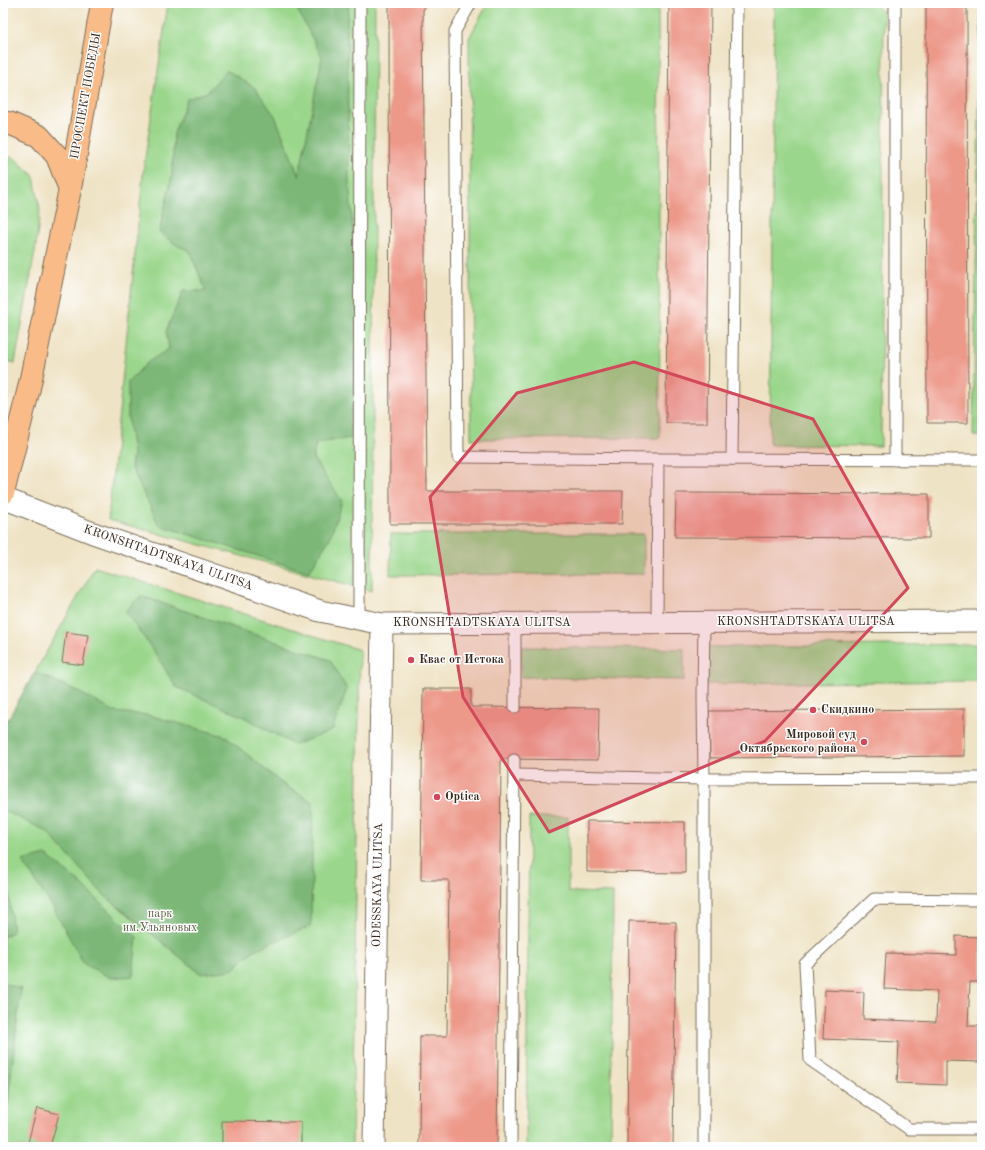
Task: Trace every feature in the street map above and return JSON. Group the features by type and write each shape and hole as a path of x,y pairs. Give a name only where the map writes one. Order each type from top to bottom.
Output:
{"main road":[{"name":"ПРОСПЕКТ ПОБЕДЫ","path":"3,493 29,388 70,189 102,3"},
{"path":"3,124 8,123 40,136 57,156 70,189"}],"street":[{"name":"KRONSHTADTSKAYA ULITSA","path":"3,498 93,532 320,611 382,624 982,621"},
{"name":"ODESSKAYA ULITSA","path":"374,1147 382,624"}],"lane":[{"path":"359,619 360,3"},
{"path":"471,3 455,31 458,457 982,460"},
{"path":"732,459 737,3"},
{"path":"895,3 895,460"},
{"path":"657,623 658,459"},
{"path":"704,622 704,1147"},
{"path":"515,623 515,707"},
{"path":"511,1147 514,760"},
{"path":"514,775 704,779 982,778"},
{"path":"982,900 874,899 805,964 810,1060 909,1129 982,1129"}],"highlighted area":[{"path":"634,362 813,419 908,588 765,741 549,832 463,697 430,497 517,393"}],"green space":[{"path":"168,3 375,3 372,591 108,520 144,165"},
{"path":"294,3 349,3 347,22 349,180 359,305 359,437 316,443 313,458 342,501 330,538 309,572 159,525 131,467 133,453 128,418 128,382 148,362 169,349 166,331 183,291 206,291 189,250 178,246 159,232 172,176 174,133 187,99 207,92 227,70 255,88 275,116 299,176 322,57"},
{"path":"488,3 502,3 510,7 513,3 658,3 660,438 471,439 469,38"},
{"path":"774,3 872,3 884,12 881,446 770,445"},
{"path":"981,3 982,436 973,436"},
{"path":"3,156 13,157 34,176 40,210 36,246 15,363 3,360"},
{"path":"391,534 644,534 644,574 390,575"},
{"name":"парк им.Ульяновых","path":"95,567 360,650 352,1147 3,1147 3,728"},
{"path":"141,596 330,660 347,689 332,731 294,745 244,717 176,687 157,656 125,611"},
{"path":"982,644 982,681 706,684 706,647"},
{"path":"521,647 684,649 684,680 521,677"},
{"path":"35,672 73,689 115,712 148,715 225,736 284,785 313,802 311,926 253,951 232,970 201,974 103,894 46,831 3,810 3,728"},
{"path":"529,817 568,817 568,892 613,893 611,1147 526,1147"},
{"path":"3,840 13,932 3,937"},
{"path":"46,855 81,884 137,937 133,976 111,978 84,964 52,906 22,861"},
{"path":"3,983 21,989 5,1128 3,1128"}],"building":[{"path":"389,3 427,3 423,10 427,491 623,491 622,524 390,524"},
{"path":"669,3 711,3 707,423 666,423"},
{"path":"926,3 967,3 968,423 927,423"},
{"path":"676,493 929,494 929,538 675,537"},
{"path":"66,632 88,635 83,665 62,662"},
{"path":"423,689 471,689 471,707 599,708 598,760 501,759 497,1147 419,1147 420,1036 447,1036 449,880 421,880"},
{"path":"964,709 964,756 710,758 709,711"},
{"path":"587,821 685,822 685,873 587,872"},
{"path":"629,921 676,922 673,1147 627,1147"},
{"path":"956,936 982,937 982,982 970,982 968,1026 982,1026 982,1062 946,1061 946,1085 897,1083 899,1042 823,1039 825,990 864,992 863,1019 936,1022 937,991 884,989 886,953 956,955"},
{"path":"37,1108 59,1114 50,1147 43,1147 28,1142"},
{"path":"222,1121 301,1122 301,1147 222,1147"}],"place":[{"name":"Квас от Истока","path":"411,660"},
{"name":"Скидкино","path":"813,710"},
{"name":"Мировой суд Октябрьского района","path":"864,742"},
{"name":"Optica","path":"437,797"}]}
